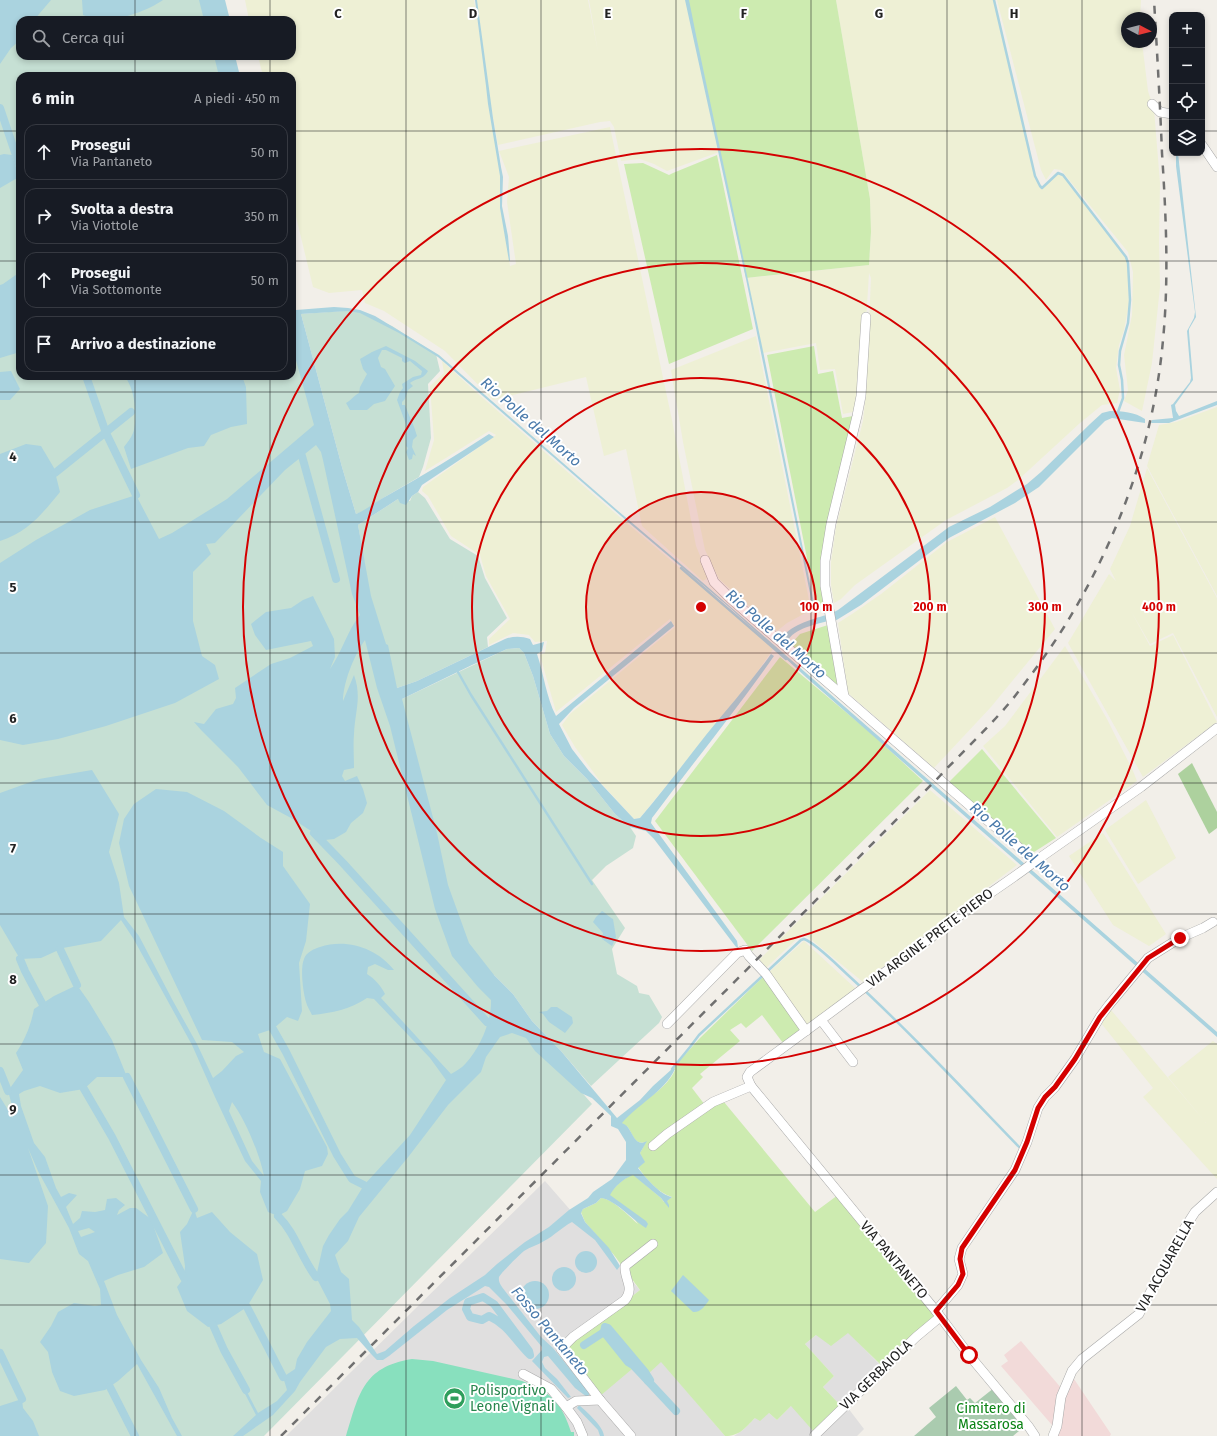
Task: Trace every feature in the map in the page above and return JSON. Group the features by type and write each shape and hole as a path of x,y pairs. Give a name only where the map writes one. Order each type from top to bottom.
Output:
{"street":[{"path":"1152,104 1160,112 1169,114"},
{"path":"1205,149 1217,167"},
{"path":"844,696 825,586 825,561 831,524 857,416 866,317"},
{"path":"706,560 714,582 731,599 1011,840 1033,863"},
{"name":"VIA ARGINE PRETE PIERO","path":"751,1086 747,1077 750,1072 990,893 1141,788 1217,728"},
{"name":"VIA GERBAIOLA","path":"814,1436 938,1314 958,1285 963,1274 960,1259 962,1248 1015,1170 1027,1142 1038,1108 1075,1059 1100,1017 1148,958 1180,938 1213,922"},
{"path":"667,1024 737,953 745,950 764,972 806,1031"},
{"path":"821,1020 853,1062"},
{"path":"653,1146 667,1134 713,1102 751,1086"},
{"name":"VIA PANTANETO","path":"751,1086 938,1314 969,1355 1029,1426 1035,1436"},
{"name":"VIA ACQUARELLA","path":"1053,1436 1061,1397 1072,1370 1082,1359 1139,1314 1179,1237 1195,1212 1217,1192"},
{"path":"631,1436 600,1400 561,1348 573,1337 625,1300 629,1295 630,1288 625,1273 626,1266 653,1244"},
{"path":"523,1374 551,1389 577,1422 583,1436"},
{"path":"566,1407 576,1402 600,1400"}],"shaded area":[{"path":"545,1181 640,1290 564,1350 638,1364 661,1361 725,1436 286,1436"},
{"path":"848,1332 885,1370 848,1408 864,1429 857,1436 734,1436 743,1430 755,1418 769,1413 777,1420 791,1406 842,1407 823,1387 834,1376 805,1344 816,1335"},
{"path":"1021,1341 1062,1389 1074,1379 1111,1434 1110,1436 1056,1436 1058,1432 1001,1366 1008,1361 1004,1355"}],"green space":[{"path":"0,0 219,0 222,16 16,16 16,60 232,60 234,72 16,72 16,380 296,380 296,314 365,567 358,525 398,499 410,501 412,496 418,492 425,498 450,539 478,556 485,578 507,618 487,637 488,647 417,681 397,688 402,699 507,649 519,648 524,653 533,676 550,734 564,756 587,779 615,814 630,827 636,836 633,848 606,866 592,880 625,928 612,949 617,974 637,986 639,993 649,995 662,1017 659,1023 591,1086 561,1051 532,1021 513,994 494,975 479,974 592,1104 264,1436 0,1436"},
{"path":"245,0 474,0 481,40 476,0 588,0 598,52 589,0 687,0 719,152 667,171 640,159 621,161 614,127 610,121 498,145 489,95 501,180 500,197 510,266 516,264 507,202 509,177 499,151 610,127 672,420 696,546 709,577 703,581 642,526 626,449 604,456 586,377 493,400 445,351 384,311 365,303 362,290 329,293 313,287 296,217 296,72 262,72 259,60 296,60 296,16 248,16"},
{"path":"687,0 836,0 870,199 871,232 869,265 746,278"},
{"path":"836,0 994,0 1035,176 1039,186 1042,189 1058,173 1063,175 1098,220 1125,257 1128,264 1129,304 1124,330 1119,345 1116,368 1120,390 1117,403 1102,405 1080,423 1018,480 1007,488 946,520 855,585 841,599 834,603 831,585 831,562 836,527 863,421 866,393 871,278 869,273 864,354 858,411 843,414 835,369 820,370 816,343 763,353 747,278 869,265 871,233 870,199"},
{"path":"997,0 1141,0 1140,12 1121,12 1121,48 1143,48 1148,91 1154,109 1160,183 1160,287 1152,363 1142,411 1124,401 1128,390 1124,355 1132,315 1133,272 1128,252 1061,170 1054,169 1046,180 1041,170"},
{"path":"717,155 753,329 669,364 624,164 643,163 669,175"},
{"path":"356,310 392,326 436,354 440,371 428,384 431,438 419,477 364,511 356,514 301,314"},
{"path":"756,336 811,610 787,623 777,631 719,579 705,550 683,442 671,370"},
{"path":"814,346 818,374 833,371 842,418 853,416 834,492 824,606 817,609 767,355"},
{"path":"442,361 595,496 774,648 748,685 640,818 634,819 602,784 575,747 562,725 570,714 675,627 670,619 556,712 540,655 545,653 547,641 535,642 529,635 513,633 489,645 489,639 510,619 486,576 480,555 451,536 428,496 422,491 423,487 496,435 489,431 425,471 434,440 430,386 444,373"},
{"path":"1217,407 1217,596 1147,466 1159,425 1176,422"},
{"path":"1147,468 1217,598 1217,717 1173,633 1150,644 1131,611 1150,646 1173,635 1217,722 1143,777 1068,643 1109,574 1116,581 1110,569 1130,526"},
{"path":"995,517 1055,629 991,707 934,768 848,693 838,623 881,594 947,542"},
{"path":"828,625 839,687 791,644 800,634"},
{"path":"1065,646 1107,719 1137,781 1057,837 983,746 1005,726"},
{"path":"780,657 872,734 923,781 752,951 655,821"},
{"path":"982,749 1056,838 1034,852 1024,848 948,783"},
{"path":"1192,763 1217,812 1217,828 1209,834 1178,774"},
{"path":"930,790 1017,865 863,982 803,933 766,968 759,960"},
{"path":"1146,800 1176,858 1138,884 1105,830"},
{"path":"1103,833 1166,934 1149,946 1113,925 1069,856"},
{"path":"804,941 856,989 806,1025 768,973"},
{"path":"764,976 802,1030 783,1043 762,1015 746,1028 741,1023 730,1030 740,1041 700,1074 703,1077 692,1088 705,1105 724,1102 815,1212 838,1195 936,1316 898,1347 881,1365 848,1333 831,1346 816,1335 805,1344 834,1376 823,1387 842,1407 814,1432 791,1406 777,1420 769,1413 760,1421 755,1418 735,1435 725,1436 661,1362 648,1374 638,1364 600,1396 564,1350 640,1290 614,1255 585,1222 581,1212 583,1209 596,1203 601,1198 606,1199 621,1208 638,1224 629,1211 609,1195 620,1183 633,1174 664,1202 672,1197 653,1185 638,1167 644,1162 640,1153 646,1142 642,1143 637,1141 628,1127 621,1123 632,1111 667,1082 675,1070 672,1069 700,1038"},
{"path":"1111,1010 1206,1123 1168,1077 1213,1041 1217,1044 1217,1179 1143,1097 1153,1088 1101,1023"},
{"name":"Polisportivo Leone Vignali","path":"412,1359 433,1361 522,1381 532,1385 554,1399 563,1413 571,1432 574,1432 574,1436 346,1436 359,1396 365,1385 382,1369 395,1363"},
{"name":"Cimitero di Massarosa","path":"956,1386 967,1400 970,1398 975,1403 994,1388 1025,1426 1013,1436 914,1436 936,1417 929,1408"}],"water":[{"path":"0,0 51,0 37,16 16,16 16,44 0,64"},
{"path":"82,0 163,0 128,16 83,15"},
{"path":"199,0 225,0 229,16 203,16"},
{"path":"475,0 477,0 493,118 503,177 502,206 508,236 509,261 500,208 500,176 488,104"},
{"path":"685,0 689,0 762,346 815,608 813,608 746,279"},
{"path":"215,60 236,60 239,72 218,72"},
{"path":"0,155 12,155 16,168 16,179 0,188"},
{"path":"1176,156 1178,156 1196,317 1189,329 1193,380 1175,405 1176,411 1179,416 1217,401 1217,405 1169,423 1151,423 1152,420 1173,418 1171,405 1190,382 1191,378 1187,331 1194,318 1195,312 1176,166"},
{"path":"16,275 16,353 0,358 0,285"},
{"path":"334,307 360,310 375,316 439,355 702,582 1217,1032 1217,1037 807,678 729,607 628,522 438,357 399,333 360,313 348,311 301,314 356,514 440,465 489,434 494,437 422,485 418,492 412,496 406,505 400,503 398,499 358,525 371,596 386,644 388,645 397,688 417,681 505,639 524,637 530,639 533,645 544,642 542,651 537,654 550,701 556,716 671,621 674,626 574,708 559,724 572,749 589,771 634,819 640,818 771,654 774,656 652,818 651,823 737,941 738,947 736,947 654,839 646,831 630,827 615,814 587,779 564,756 550,734 533,676 524,653 519,648 507,649 402,699 437,833 448,885 469,943 494,975 513,994 532,1021 561,1051 617,1118 640,1100 672,1069 675,1069 658,1091 628,1116 622,1123 628,1127 638,1142 640,1143 647,1141 640,1153 645,1162 638,1168 658,1190 667,1196 672,1197 667,1201 669,1208 661,1198 633,1175 620,1183 614,1189 610,1195 646,1221 648,1224 646,1228 618,1206 606,1199 601,1198 596,1203 583,1209 581,1213 585,1222 609,1248 620,1266 617,1270 595,1240 572,1222 548,1239 524,1251 499,1277 499,1281 502,1286 541,1337 553,1348 589,1392 587,1397 575,1388 548,1356 544,1357 542,1362 545,1368 557,1379 571,1397 568,1398 532,1361 542,1350 542,1347 507,1305 489,1287 485,1286 447,1310 383,1360 377,1360 357,1338 340,1339 326,1347 295,1391 273,1415 243,1436 233,1436 256,1415 244,1392 246,1390 258,1413 277,1401 287,1390 283,1377 295,1369 297,1359 307,1342 331,1311 330,1304 316,1277 323,1246 340,1219 348,1211 364,1185 410,1135 446,1080 430,1058 374,999 367,998 341,1010 312,1015 306,1004 303,986 302,968 306,954 318,948 340,944 360,947 379,956 387,962 394,970 388,970 375,964 368,967 367,974 380,985 385,994 381,998 451,1074 464,1065 476,1050 487,1025 491,1008 491,1000 452,956 435,909 390,726 377,688 365,640 350,669 343,694 343,701 354,675 358,690 358,697 354,738 354,768 344,770 342,776 345,781 357,776 367,803 363,813 351,823 346,832 334,839 325,840 291,818 267,805 238,767 194,722 204,724 216,709 233,704 236,698 235,688 271,664 290,658 313,646 311,641 266,650 255,635 251,624 266,612 291,608 303,600 313,596 334,639 335,657 330,669 355,621 360,615 352,594 321,452 316,445 285,470 215,543 206,544 211,554 193,572 193,621 202,656 215,665 219,679 175,703 106,726 58,739 23,745 0,740 0,563 36,540 90,510 136,495 159,539 172,533 227,499 314,425 296,360 296,310","holes":["512,1033 526,1038 535,1051 581,1093 592,1098 611,1116 611,1126 618,1129 626,1142 626,1160 612,1179 593,1192 588,1198 569,1210 549,1227 525,1242 485,1275 450,1298 385,1351 377,1354 359,1327 352,1320 349,1279 341,1272 335,1255 348,1241 359,1217 448,1105 481,1072 486,1057 500,1037"]},
{"path":"386,346 415,361 428,371 422,378 410,383 413,386 408,390 405,399 402,402 402,405 405,405 417,436 413,440 412,447 416,456 413,454 412,459 409,460 406,452 408,448 406,446 407,427 397,400 403,388 402,384 413,377 421,375 422,371 410,361 405,363 402,361 402,358 386,350 382,350 378,358 381,367 385,369 395,386 385,401 374,404 367,410 350,410 346,403 359,393 360,387 367,374 363,369 360,359"},
{"path":"11,371 20,389 10,400 0,400 0,372"},
{"path":"127,380 243,380 246,387 247,424 231,427 211,435 204,446 188,448 131,469 124,447 133,433 135,420 133,395"},
{"path":"1110,411 1133,413 1145,419 1145,423 1112,418 1105,421 1039,487 1015,503 949,538 861,605 835,621 834,612 949,527 990,507 1027,484 1102,413"},
{"path":"26,444 41,446 54,468 60,492 40,515 27,527 19,533 0,541 0,454"},
{"path":"826,615 828,621 797,631 788,640 786,645 781,640 784,635 794,627"},
{"path":"92,770 119,814 109,852 119,883 124,917 139,936 197,1044 213,1078 236,1056 244,1052 232,1042 202,1040 129,886 119,843 124,819 134,804 156,789 187,792 224,811 283,852 283,866 310,904 306,941 299,963 302,1011 298,1021 287,1017 273,1029 258,1034 264,1052 280,1059 327,1147 328,1154 322,1166 305,1171 300,1189 287,1211 278,1216 268,1212 260,1192 261,1181 245,1161 192,1045 133,938 121,920 101,941 63,948 41,958 20,959 0,925 0,793 39,779","holes":["232,1102 251,1138 264,1176 252,1161 229,1111"]},
{"path":"602,911 613,919 616,937 612,946 602,939 603,933 593,922"},
{"path":"77,985 112,1040 127,1077 97,1077 84,1089 60,1093 40,1086 19,1094 21,1106 34,1143 45,1157 56,1188 61,1197 69,1193 77,1195 66,1207 73,1224 80,1218 82,1211 95,1212 105,1210 107,1199 116,1198 125,1205 119,1210 117,1215 130,1208 136,1208 151,1219 163,1253 144,1267 104,1281 117,1315 141,1360 159,1388 172,1418 182,1436 177,1436 137,1364 118,1381 105,1390 74,1396 60,1391 52,1372 48,1352 40,1342 51,1326 58,1312 74,1303 95,1306 101,1305 100,1289 88,1261 79,1254 69,1228 38,1171 28,1148 48,1206 46,1243 29,1263 0,1259 0,1097 13,1118 13,1109 8,1091 23,1070 16,1053 27,1032 34,1009 54,996","holes":["89,1228 95,1232 81,1237 78,1231"]},
{"path":"551,1007 557,1007 572,1017 573,1023 565,1033 549,1022 543,1014 539,1012 547,1011"},
{"path":"194,1209 197,1218 212,1212 230,1232 257,1254 263,1280 247,1307 221,1324 208,1327 187,1311 177,1287 184,1278 185,1266 180,1232 187,1224"},
{"path":"586,1251 594,1254 597,1262 594,1270 586,1273 578,1270 575,1262 578,1254"},
{"path":"564,1267 572,1271 576,1279 572,1287 564,1291 556,1287 552,1279 556,1271"},
{"path":"683,1275 709,1300 704,1307 696,1312 693,1312 671,1291"},
{"path":"535,1281 545,1285 549,1295 545,1305 535,1309 525,1305 521,1295 525,1285"},
{"path":"22,1399 23,1408 33,1421 39,1436 0,1436 0,1406"},
{"path":"579,1405 598,1424 604,1436 600,1436 598,1430 577,1408"}],"waterway":[{"path":"994,0 1035,176 1040,186 1042,188 1058,173 1063,175 1126,257 1128,263 1130,300 1128,323 1120,351 1119,365 1123,398 1118,412"},
{"path":"0,108 16,155"},
{"path":"87,380 106,433 136,495"},
{"path":"55,473 131,412"},
{"path":"302,456 336,579"},
{"name":"Rio Polle del Morto","path":"681,568 786,659"},
{"path":"458,672 471,695 592,884"},
{"path":"314,833 487,1022"},
{"path":"672,1069 699,1035 801,940 804,939 815,945 893,1018 1021,1149"},
{"path":"60,949 77,985"},
{"path":"20,959 43,1005"},
{"path":"273,1029 337,1155 352,1179 364,1185"},
{"path":"0,1071 8,1091"},
{"path":"127,1077 194,1209"},
{"path":"84,1089 112,1137 184,1278"},
{"path":"278,1216 294,1237 316,1277"},
{"path":"483,1297 494,1304 529,1351 530,1355 506,1328 495,1319 489,1316 482,1320 470,1317 466,1309 468,1302 483,1297"},
{"path":"247,1307 283,1377"},
{"path":"213,1325 224,1350 246,1390"},
{"path":"605,1327 608,1328 650,1380 648,1381 633,1365 628,1362 604,1332 605,1327"},
{"path":"584,1345 604,1332"},
{"path":"0,1353 22,1399"},
{"path":"648,1381 676,1411"},
{"path":"110,1387 135,1436"}],"railway":[{"path":"281,1436 936,780 1006,707 1046,654 1064,627 1101,560 1117,525 1142,453 1158,378 1165,317 1166,246 1165,200 1154,0"}],"place":[{"name":"Polisportivo Leone Vignali","path":"455,1398"}],"route":[{"path":"969,1355 936,1311 958,1285 963,1274 960,1259 962,1248 1015,1170 1027,1142 1038,1108 1075,1059 1100,1017 1148,958 1180,938"}],"water label":[{"name":"Fosso Pantaneto","path":"550,1331"}]}
